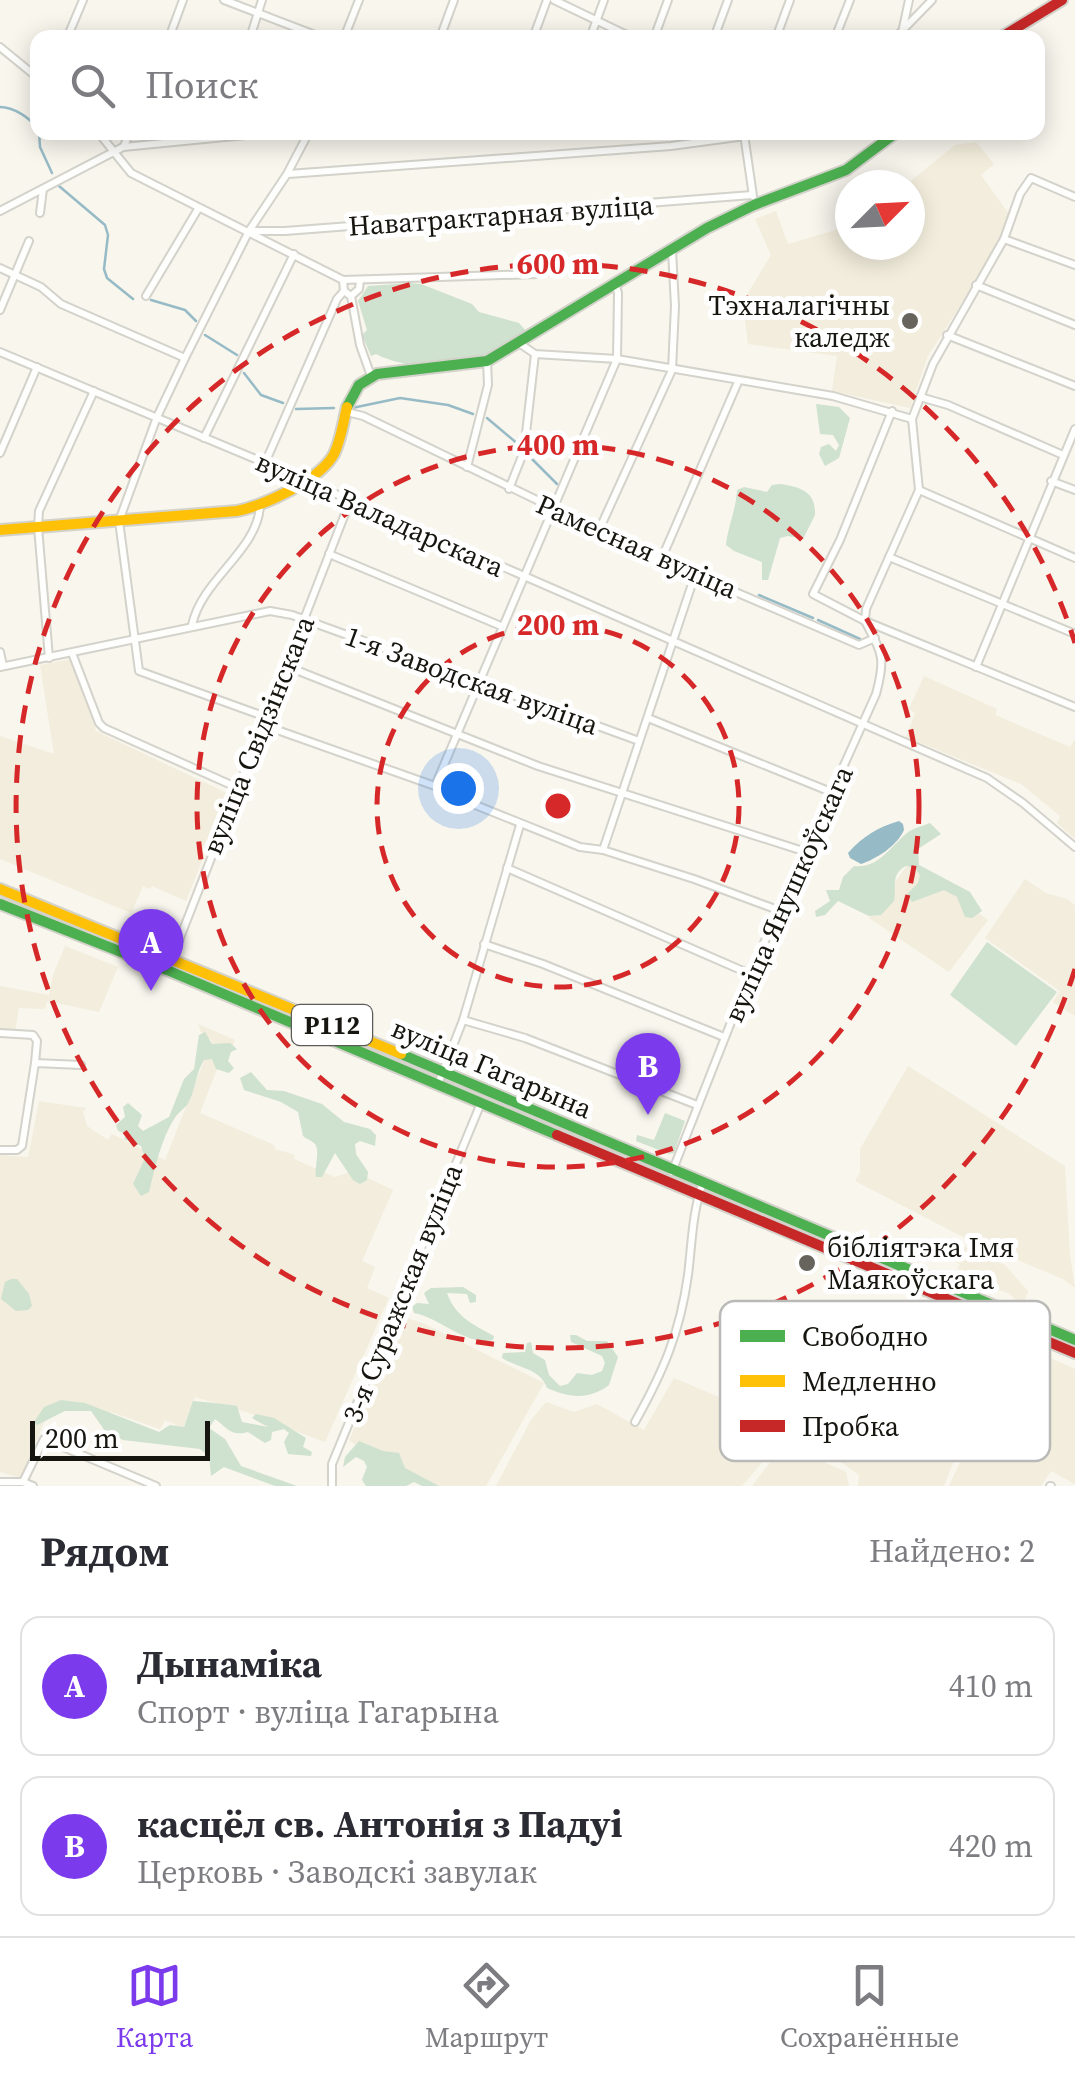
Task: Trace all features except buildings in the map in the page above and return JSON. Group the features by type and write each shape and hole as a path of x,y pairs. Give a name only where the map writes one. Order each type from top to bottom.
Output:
{"main road":[{"path":"1011,30 1062,0"},
{"path":"0,530 237,512 260,506 322,472 332,459 356,388 371,376 487,361 753,200 846,170 887,140"},
{"path":"2,905 5,891"},
{"name":"вуліца Гагарына","path":"5,891 170,964 301,1028 948,1301"},
{"name":"вуліца Гагарына","path":"2,905 306,1015 982,1301"},
{"path":"301,1028 306,1015"},
{"path":"521,1119 526,1107"},
{"name":"вуліца Гагарына","path":"1050,1329 1075,1340"},
{"name":"вуліца Гагарына","path":"1050,1343 1075,1353"}],"street":[{"path":"70,30 83,0"},
{"path":"171,30 183,0"},
{"path":"224,0 303,30"},
{"path":"252,30 262,0"},
{"path":"347,30 360,0"},
{"path":"443,30 454,0"},
{"path":"537,30 551,0 616,30"},
{"path":"593,30 604,0"},
{"path":"657,30 668,0"},
{"path":"717,30 728,0"},
{"path":"779,30 790,0"},
{"path":"838,30 850,0"},
{"path":"902,30 909,0"},
{"path":"902,30 932,0"},
{"path":"0,48 30,72"},
{"path":"104,140 131,172 343,280 538,274 567,267"},
{"path":"123,147 126,140"},
{"path":"1,209 123,147 178,140"},
{"path":"266,716 141,674 133,640 119,521 157,417 185,358 249,230 306,140"},
{"path":"287,174 671,146 708,140"},
{"path":"745,140 753,200"},
{"path":"864,620 919,490 912,419 947,335 1004,239 1020,194 1031,178 1075,197"},
{"path":"40,213 44,188"},
{"name":"Наватрактарная вуліца","path":"249,230 285,231 753,200"},
{"path":"146,296 198,209"},
{"path":"1004,239 1075,265"},
{"path":"0,310 29,242"},
{"path":"600,528 672,370 672,249"},
{"path":"204,438 294,254"},
{"path":"0,268 61,304 185,358"},
{"path":"343,280 371,376"},
{"path":"265,463 337,298 358,289 360,280"},
{"path":"436,786 617,359 615,282"},
{"path":"976,284 1075,325"},
{"path":"947,335 1075,386"},
{"path":"519,343 535,354 617,359 833,396 912,419"},
{"name":"вуліца Валадарскага","path":"0,352 265,463 987,778 1015,796 1075,847"},
{"path":"510,489 524,451 535,354"},
{"path":"468,467 488,385 487,361"},
{"path":"0,453 37,367"},
{"path":"661,560 738,382"},
{"path":"49,658 39,512 94,391"},
{"path":"920,397 948,405 1063,455"},
{"path":"892,411 814,594 864,620 1075,707"},
{"name":"Рамесная вуліца","path":"346,412 363,416 695,575 859,645 874,638"},
{"path":"976,667 1075,429"},
{"path":"1051,480 1075,490"},
{"path":"919,490 1075,558"},
{"name":"вуліца Свідзінскага","path":"170,964 350,501"},
{"path":"192,624 206,592 254,530 260,506"},
{"path":"329,554 501,626"},
{"path":"889,557 1075,634"},
{"path":"603,850 695,575"},
{"name":"1-я Заводская вуліца","path":"1,666 270,611 479,681 639,741"},
{"name":"вуліца Янушкоўскага","path":"668,1182 750,974 864,726 882,671 882,649 864,620"},
{"path":"0,652 1,666"},
{"path":"72,653 104,728 238,788"},
{"path":"286,666 538,766 803,852"},
{"path":"648,718 831,792"},
{"path":"263,726 436,786 520,825 580,847 603,850 778,910"},
{"path":"438,1084 462,1020 520,825"},
{"path":"506,868 750,974"},
{"path":"484,944 724,1037"},
{"path":"462,1020 526,1038 697,1104"},
{"path":"0,1032 33,1035 37,1040 22,1146 17,1150 0,1150"},
{"path":"36,1063 81,1065"},
{"name":"3-я Суражская вуліца","path":"332,1486 332,1464 481,1102"},
{"path":"635,1422 666,1368 675,1340 703,1182"},
{"path":"882,1274 887,1261"},
{"path":"23,1482 44,1439 156,1486"},
{"path":"2,1484 23,1482 33,1486"}],"shaded area":[{"path":"976,142 994,164 981,175 1009,214 992,256 928,356 910,408 832,391 837,356 748,344 744,312 748,293 771,255 755,219 776,211 788,244 835,230 835,260 925,260 924,170 955,145"},
{"path":"72,659 96,731 229,794 186,901 143,886 131,913 0,859 0,736 54,754 40,665"},
{"path":"924,676 997,709 995,715 1070,747 1075,739 1075,839 1057,823 1060,816 1021,784 906,737 915,713 909,709"},
{"path":"909,863 988,920 949,972 869,918"},
{"path":"1025,879 1075,905 1075,1016 1053,1002 1060,991 985,938"},
{"path":"65,946 118,967 99,1012 47,1001 45,1009 19,1008 15,1031 0,1029 0,986 49,995"},
{"path":"198,1024 235,1040 225,1065 219,1064 200,1113 335,1177 353,1171 393,1190 362,1261 375,1267 367,1288 389,1298 325,1442 195,1397 183,1428 165,1420 160,1429 111,1412 103,1416 63,1400 50,1408 21,1478 0,1472 0,1155 28,1157 39,1101 86,1108 83,1112 87,1126 108,1140 112,1134 165,1160 212,1041"},
{"path":"908,1066 1065,1166 1075,1288 1063,1279 967,1239 855,1181 860,1172 860,1149"},
{"path":"959,1244 1005,1265 1028,1291 1025,1301 964,1279 958,1269 960,1264 951,1260"},
{"path":"401,1316 544,1383 486,1486 434,1486 349,1441"},
{"path":"1050,1358 1075,1369 1075,1484 1051,1471 1041,1486 949,1486 961,1461 1050,1461"},
{"path":"674,1378 720,1397 720,1461 764,1461 742,1486 496,1486 531,1420 546,1402 574,1412 597,1404 644,1430"},
{"path":"771,1461 822,1461 846,1472 849,1486 752,1486"},
{"path":"839,1461 954,1461 944,1486 858,1486 859,1475"}],"green space":[{"path":"410,283 472,304 479,312 519,323 526,331 493,353 454,364 413,365 376,354 371,356 362,335 367,330 358,301 368,286"},
{"path":"816,404 839,407 850,418 839,458 825,466 819,454 821,447 829,444 836,451 839,445 833,435 820,434"},
{"path":"780,484 810,495 815,515 803,539 780,538 768,580 762,580 762,562 734,551 726,545 727,538 737,490 744,487 767,492 772,485"},
{"path":"930,823 941,834 918,849 919,865 970,892 982,911 972,918 965,917 957,897 944,890 912,902 907,894 920,875 915,868 906,866 896,877 894,901 881,915 869,916 838,901 825,915 816,917 815,911 830,901 826,890 839,890 843,877 854,866 877,861 909,831"},
{"path":"987,942 1057,992 1016,1046 950,995"},
{"path":"205,1032 212,1044 230,1043 237,1049 228,1061 234,1068 229,1073 216,1069 212,1059 204,1060 190,1100 166,1134 149,1192 141,1196 133,1184 145,1158 141,1146 124,1139 127,1134 118,1131 116,1125 125,1117 123,1107 128,1103 142,1115 138,1126 143,1131 169,1117 184,1079 194,1069 199,1035"},
{"path":"251,1072 267,1090 284,1091 322,1104 344,1122 370,1129 376,1135 375,1146 360,1141 355,1144 356,1154 368,1172 367,1180 360,1184 353,1180 335,1153 322,1177 316,1177 316,1146 303,1136 298,1112 244,1090 240,1078"},
{"path":"665,1113 685,1121 674,1153 669,1154 636,1141 637,1135 654,1140"},
{"path":"17,1279 29,1294 32,1306 28,1310 16,1311 1,1299 5,1282"},
{"path":"463,1287 476,1295 476,1302 470,1303 467,1294 447,1293 450,1301 465,1319 494,1336 493,1340 473,1339 414,1313 412,1307 417,1303 429,1304 424,1293 431,1288"},
{"path":"570,1335 587,1341 607,1341 618,1357 609,1385 602,1390 579,1396 564,1394 547,1388 534,1373 502,1358 503,1353 525,1352 531,1342 533,1353 545,1360 549,1375 560,1386 568,1384 577,1373 592,1375 602,1371 602,1356 571,1342"},
{"path":"61,1400 85,1403 159,1432 170,1425 184,1427 193,1401 237,1406 242,1422 268,1427 252,1418 256,1414 274,1418 306,1438 303,1447 312,1452 311,1456 288,1454 284,1442 289,1433 284,1429 272,1432 271,1440 265,1443 248,1432 233,1432 215,1419 209,1428 225,1439 241,1466 297,1486 275,1486 224,1467 211,1476 209,1456 200,1449 123,1440 105,1431 91,1411 65,1411 37,1425 34,1422 44,1407"},
{"path":"359,1441 399,1453 405,1468 439,1486 414,1482 406,1486 366,1486 362,1480 367,1467 364,1461 356,1457 343,1467 345,1457"}],"water":[{"path":"899,821 904,830 886,851 861,864 850,858 848,853 865,837"}],"waterway":[{"path":"0,107 30,120"},
{"path":"40,140 52,173"},
{"path":"59,186 105,225 107,278 133,299"},
{"path":"151,300 185,310 196,321"},
{"path":"205,335 237,355"},
{"path":"244,373 261,395 283,403"},
{"path":"352,408 400,398 448,405 473,414"},
{"path":"296,409 334,408"},
{"path":"487,418 519,445"},
{"path":"528,455 557,484"},
{"path":"759,595 813,618"},
{"path":"818,620 860,639"}],"traffic: fast":[{"path":"347,407 359,385 377,374 487,361 707,228 754,205 846,170 886,140"},
{"path":"0,904 167,970 557,1135"},
{"path":"401,1054 983,1301"},
{"path":"1050,1329 1075,1340"}],"traffic: slow":[{"path":"0,530 237,511 262,503 305,482 327,464 338,443 347,407"},
{"path":"0,889 401,1054"}],"traffic: jam":[{"path":"1013,30 1062,0"},
{"path":"557,1135 951,1301"},
{"path":"1050,1342 1075,1353"}],"place":[{"name":"Тэхналагічны каледж","path":"910,321"},
{"name":"Дынаміка","path":"151,991"},
{"name":"касцёл св. Антонія з Падуі","path":"648,1115"},
{"name":"бібліятэка Імя Маякоўскага","path":"807,1263"}]}
